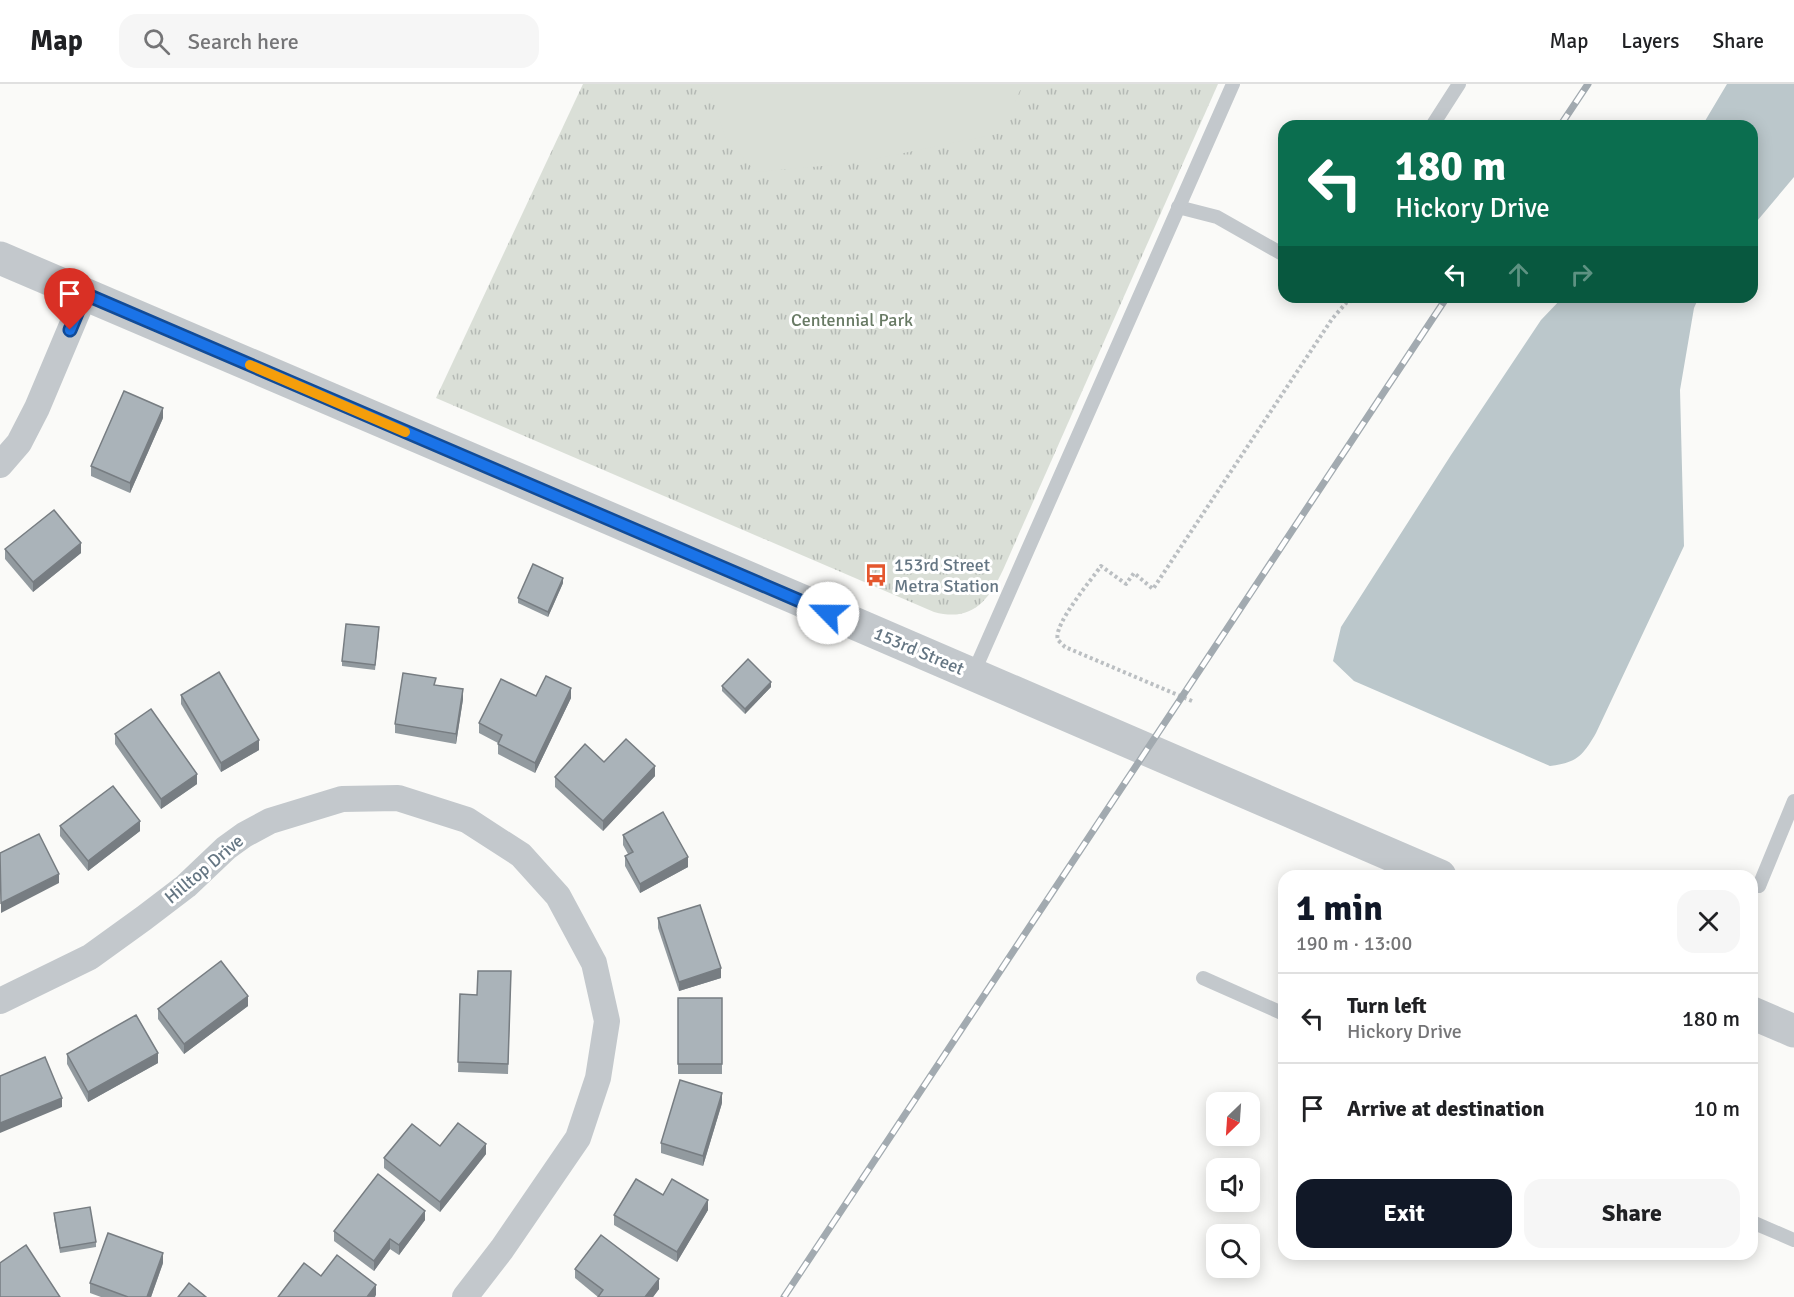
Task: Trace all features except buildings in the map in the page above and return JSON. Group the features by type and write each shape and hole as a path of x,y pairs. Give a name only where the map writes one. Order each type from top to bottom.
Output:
{"street":[{"name":"153rd Street","path":"0,258 1119,735 1426,870"},
{"path":"0,465 19,443 37,408 85,294"},
{"name":"Hilltop Drive","path":"0,1001 90,957 186,886 226,848 270,821 342,800 398,798 476,825 521,855 558,896 594,963 607,1021 598,1078 578,1138 502,1249 465,1297"},
{"path":"1758,1016 1794,1032"}],"lane":[{"path":"974,675 1233,84"},
{"path":"1436,120 1459,84"},
{"path":"1178,207 1217,217 1278,252"},
{"path":"1759,886 1793,805"},
{"path":"1203,978 1278,1011"},
{"path":"1758,1224 1794,1240"}],"path":[{"path":"1192,701 1065,647 1058,640 1063,619 1101,566 1126,584 1134,573 1153,589 1332,318 1346,303"}],"green space":[{"name":"Centennial Park","path":"583,84 1218,84 1003,570 991,591 977,607 958,614 934,612 436,398"},
{"path":"708,84 1023,84 1001,133 855,163 756,172 726,138"}],"shaded area":[{"path":"1727,84 1794,84 1794,177 1758,220 1758,120 1706,120"},
{"path":"1557,303 1696,303 1680,390 1684,546 1596,733 1578,757 1566,763 1550,766 1354,681 1333,661 1341,627 1541,320"}],"railway":[{"path":"1564,120 1588,84"},
{"path":"784,1297 1443,303"}],"slow traffic":[{"path":"250,365 405,432"}],"place":[{"name":"153rd Street Metra Station","path":"876,575"}],"route":[{"path":"70,330 85,294 828,613"}]}
